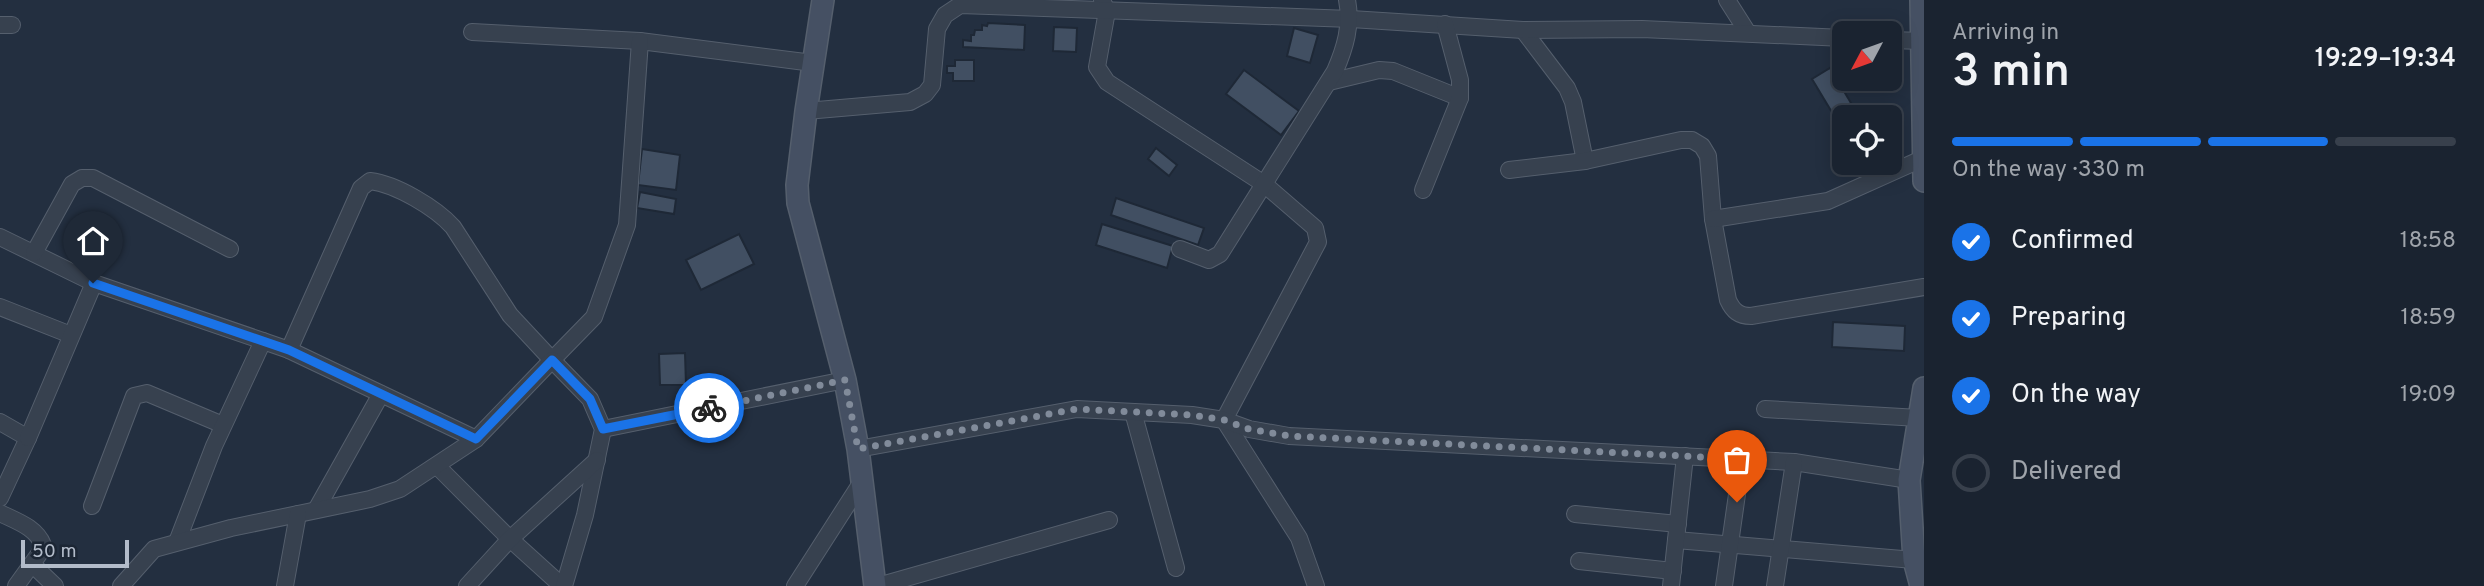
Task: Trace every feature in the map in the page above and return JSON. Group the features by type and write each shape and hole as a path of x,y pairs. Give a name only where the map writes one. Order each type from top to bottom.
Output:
{"main road":[{"path":"822,0 797,185 798,203 845,380 858,449 876,586"},
{"path":"1921,0 1924,181"},
{"path":"1921,586 1914,560 1909,481 1924,388"}],"street":[{"path":"1180,249 1209,260 1220,254 1329,82 1342,55 1351,19 1347,0"},
{"path":"1727,0 1748,33"},
{"path":"806,111 910,102 925,94 932,85 937,29 945,15 960,5 1191,7 1523,30 1642,29 1832,36"},
{"path":"1105,6 1097,67 1107,82 1264,184 1315,228 1318,242 1224,420"},
{"path":"1423,190 1460,98 1460,80 1445,24"},
{"path":"1523,30 1567,88 1573,102 1585,161"},
{"path":"472,32 640,41 813,63"},
{"path":"1902,40 1923,41"},
{"path":"121,586 154,549 370,499 400,489 476,439 594,317 627,225 640,41"},
{"path":"1329,82 1379,70 1393,71 1460,98"},
{"path":"1509,170 1585,161 1681,140 1692,140 1702,146 1708,156 1713,219 1728,300 1739,314 1751,316 1924,287"},
{"path":"1713,219 1828,201 1923,159"},
{"path":"34,254 72,184 82,178 93,178 230,249"},
{"path":"289,350 361,188 370,181 384,182 442,215 453,227 510,315 590,399 603,429 563,586 510,539 437,466"},
{"path":"0,237 93,283 289,350 476,439"},
{"path":"0,498 93,283"},
{"path":"0,307 71,335"},
{"path":"177,542 223,425 262,341"},
{"path":"603,429 845,380"},
{"path":"92,506 134,396 147,393 223,425"},
{"path":"316,510 381,394"},
{"path":"858,449 1077,409 1192,415 1289,436 1794,462 1909,481"},
{"path":"1765,409 1919,418"},
{"path":"1133,412 1176,568"},
{"path":"1224,420 1299,538 1315,586"},
{"path":"0,422 28,438"},
{"path":"1579,561 1672,579 1685,456"},
{"path":"1724,586 1742,459"},
{"path":"467,586 510,539 597,460"},
{"path":"1775,586 1794,462"},
{"path":"795,586 861,483"},
{"path":"0,513 32,529 43,545 16,586"},
{"path":"285,586 298,514"},
{"path":"1575,514 1678,524"},
{"path":"876,586 1109,520"},
{"path":"1676,540 1914,560"},
{"path":"32,564 55,586"}],"building":[{"path":"988,23 1025,25 1024,50 963,47 963,40 971,41 975,30 982,30 982,25 987,26"},
{"path":"1054,27 1077,28 1076,52 1053,51"},
{"path":"1294,28 1318,35 1310,63 1287,56"},
{"path":"955,60 974,60 974,81 953,81 953,73 947,73 947,66 955,66"},
{"path":"1830,68 1832,91 1844,91 1851,103 1832,105 1832,112 1812,79"},
{"path":"1244,70 1299,111 1281,135 1226,94"},
{"path":"1156,148 1177,165 1169,176 1148,159"},
{"path":"642,149 680,155 676,190 638,185"},
{"path":"640,192 676,199 674,214 637,208"},
{"path":"1116,198 1204,228 1198,245 1111,215"},
{"path":"1102,224 1173,246 1167,268 1096,245"},
{"path":"739,234 754,264 701,290 686,260"},
{"path":"1833,322 1905,326 1904,351 1832,347"},
{"path":"685,353 686,385 660,385 659,354"}],"way so far":[{"path":"709,408 845,380 858,449 1077,409 1192,415 1289,436 1742,459 1737,502"}],"route":[{"path":"93,283 289,350 476,439 552,360 590,399 603,429 709,408"}]}
